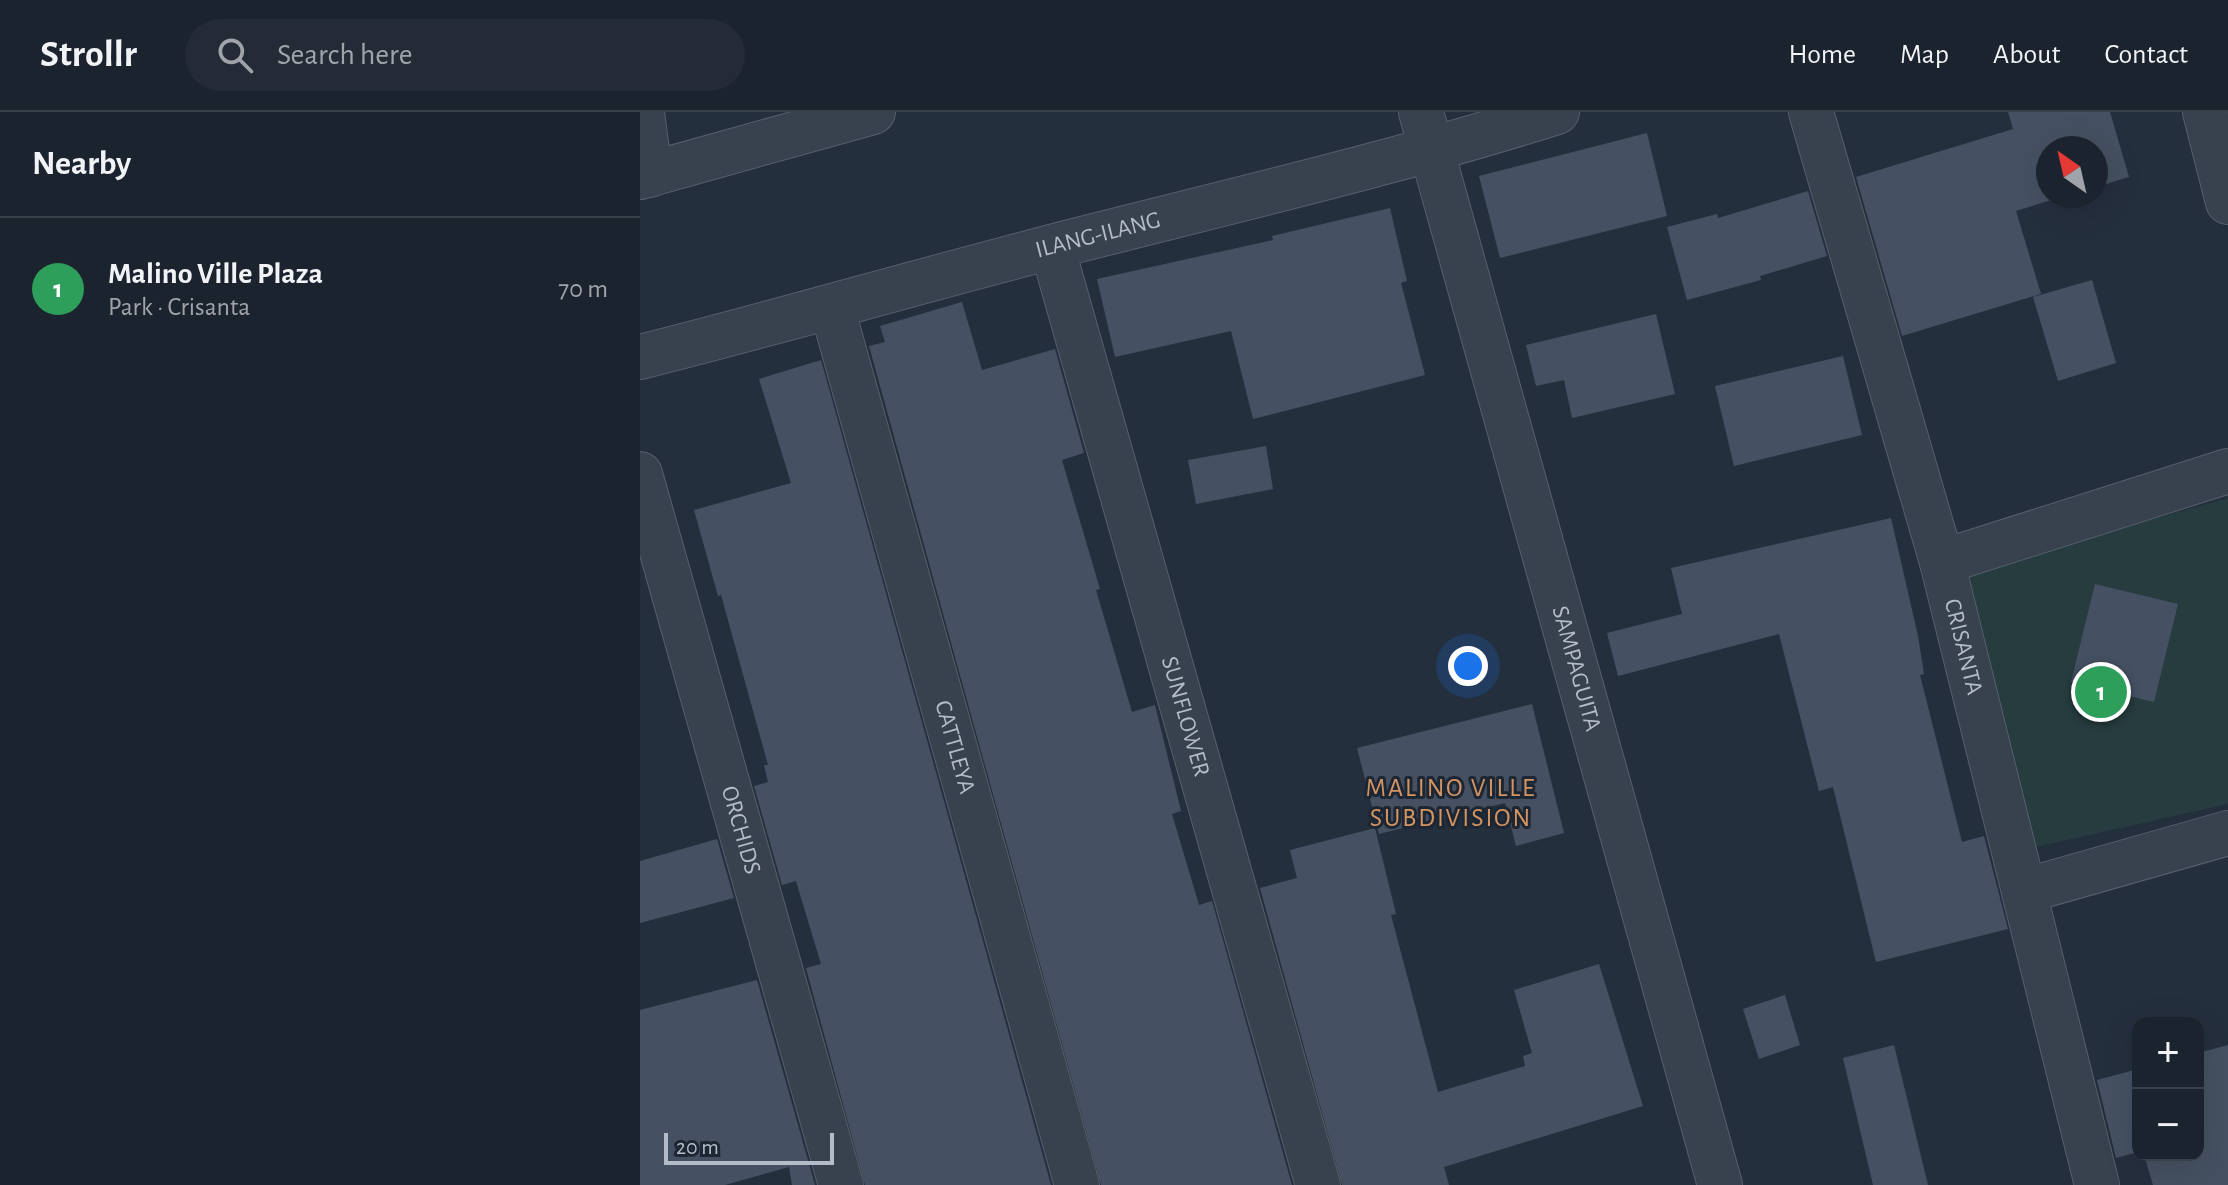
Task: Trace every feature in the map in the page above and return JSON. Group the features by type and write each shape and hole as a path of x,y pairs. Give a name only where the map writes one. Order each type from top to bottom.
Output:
{"street":[{"path":"642,112 645,176 873,112"},
{"name":"ILANG-ILANG","path":"640,357 1052,247 1425,132 1557,112"},
{"name":"CRISANTA","path":"1811,112 1942,562 2097,1185"},
{"path":"2205,112 2228,198"},
{"name":"SAMPAGUITA","path":"1425,132 1720,1185"},
{"name":"SUNFLOWER","path":"1052,247 1318,1185"},
{"name":"CATTLEYA","path":"832,308 1077,1185"},
{"path":"1942,562 2228,471"},
{"name":"ORCHIDS","path":"640,474 841,1185"},
{"path":"2024,891 2228,833"}],"green space":[{"path":"2228,498 2228,804 2017,851 1944,579"}],"building":[{"path":"2008,112 2110,112 2129,177 2108,183 2108,136 2036,136 2036,205 2016,211 2041,294 1902,336 1856,177 2013,129"},
{"path":"1647,133 1667,216 1500,258 1479,176"},
{"path":"1808,191 1827,256 1760,276 1761,280 1687,300 1667,227 1717,214 1718,218"},
{"path":"1390,208 1407,281 1401,283 1425,375 1253,419 1231,331 1115,357 1097,279 1273,240 1272,236"},
{"path":"2092,280 2116,363 2058,381 2033,297"},
{"path":"962,302 982,370 1055,349 1084,453 1062,460 1100,589 1096,590 1132,712 1155,705 1181,811 1172,814 1199,905 1212,901 1292,1185 1101,1185 869,346 885,342 880,326"},
{"path":"1656,314 1675,394 1572,418 1564,380 1536,386 1526,345"},
{"path":"1843,356 1862,435 1734,466 1715,386"},
{"path":"821,360 1051,1185 865,1185 806,968 821,964 796,881 782,885 754,786 768,782 764,765 768,765 694,510 791,483 759,379"},
{"path":"1266,446 1273,489 1196,504 1188,460"},
{"path":"1891,518 1918,636 1924,674 1920,675 1962,842 1984,836 2008,929 1876,962 1833,787 1819,791 1779,634 1618,676 1607,633 1682,614 1671,568"},
{"path":"2095,584 2178,604 2154,702 2071,682"},
{"path":"1532,704 1564,833 1516,846 1505,803 1379,834 1357,748"},
{"path":"1375,828 1396,914 1391,915 1438,1092 1525,1066 1523,1056 1532,1053 1514,990 1599,964 1643,1106 1444,1167 1449,1185 1342,1185 1260,888 1297,878 1290,850"},
{"path":"717,839 734,898 640,923 640,861"},
{"path":"757,980 815,1185 792,1185 789,1167 725,1185 640,1185 640,1010"},
{"path":"1785,995 1800,1045 1759,1059 1743,1009"},
{"path":"1894,1045 1928,1185 1873,1185 1843,1058"},
{"path":"2228,1045 2228,1185 2153,1185 2146,1161 2204,1161 2204,1051"},
{"path":"2132,1071 2132,1154 2116,1158 2097,1080"}],"place":[{"name":"Malino Ville Plaza","path":"2101,692"}],"district":[{"name":"MALINO VILLE SUBDIVISION","path":"1451,803"}]}
